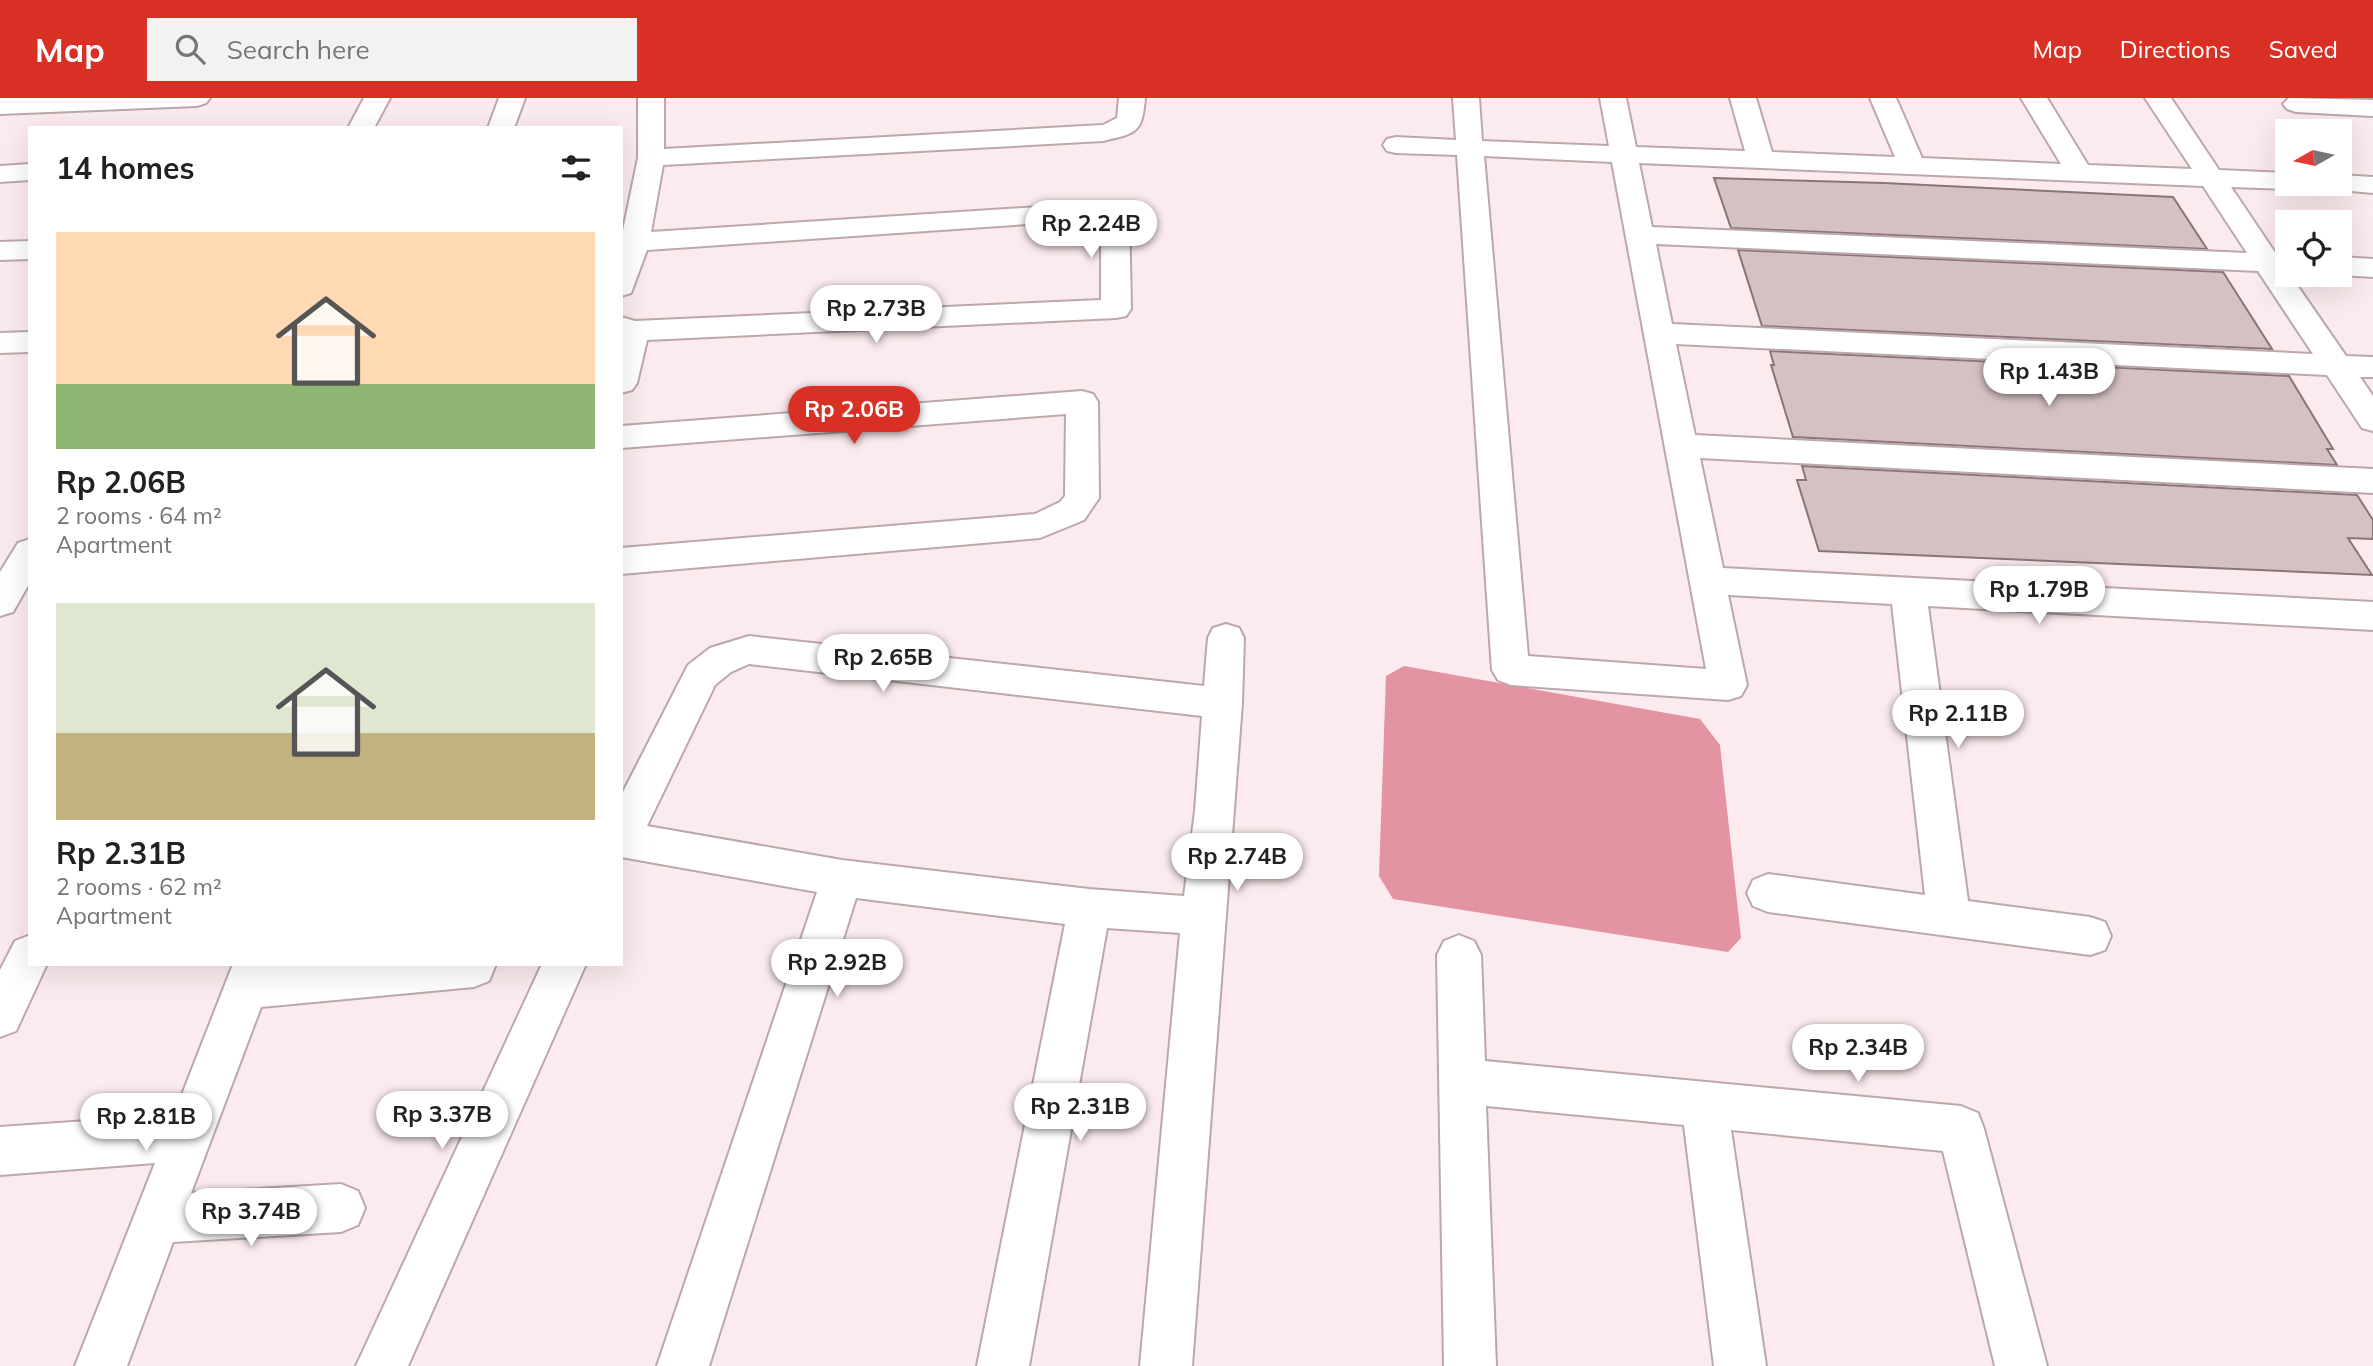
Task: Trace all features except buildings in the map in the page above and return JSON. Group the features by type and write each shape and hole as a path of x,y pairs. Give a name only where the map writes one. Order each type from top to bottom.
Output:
{"street":[{"path":"0,106 197,98"},
{"path":"362,126 377,98"},
{"path":"502,126 512,98"},
{"path":"623,280 635,243 651,158 651,98"},
{"path":"651,158 1103,133 1120,129 1130,121 1132,98"},
{"path":"1466,98 1511,670 1728,685 1613,98"},
{"path":"1743,98 1761,160"},
{"path":"1883,98 1913,167"},
{"path":"2034,98 2080,173"},
{"path":"2158,98 2211,178 2275,260"},
{"path":"2294,101 2373,107"},
{"path":"2294,101 2308,119"},
{"path":"1396,145 2275,181"},
{"path":"0,174 28,172"},
{"path":"623,368 628,329 1116,309 1115,210 635,243"},
{"path":"1640,235 2275,263"},
{"path":"0,251 28,250"},
{"path":"2352,267 2373,268"},
{"path":"2291,287 2336,366 2373,421"},
{"path":"1659,333 2373,368"},
{"path":"0,343 28,342"},
{"path":"623,438 1082,402 1082,498 1072,511 1040,526 623,561"},
{"path":"1682,446 2373,481"},
{"path":"0,602 28,555"},
{"path":"1708,581 2373,616"},
{"path":"1908,590 1949,917"},
{"path":"1166,1366 1227,638"},
{"path":"623,835 701,675 713,663 737,652 749,650 1223,702"},
{"path":"623,839 842,878 1089,908 1203,916"},
{"path":"683,1366 842,878"},
{"path":"1768,893 2090,936"},
{"path":"1003,1366 1089,908"},
{"path":"1459,955 1470,1366"},
{"path":"0,1016 28,959"},
{"path":"101,1366 251,976 474,966"},
{"path":"382,1366 563,966"},
{"path":"1462,1081 1962,1129 2021,1366"},
{"path":"1704,1103 1740,1366"},
{"path":"0,1151 188,1137"},
{"path":"157,1219 341,1208"}],"shaded area":[{"path":"1404,666 1700,719 1720,745 1741,938 1728,952 1393,899 1379,876 1386,676"}]}
